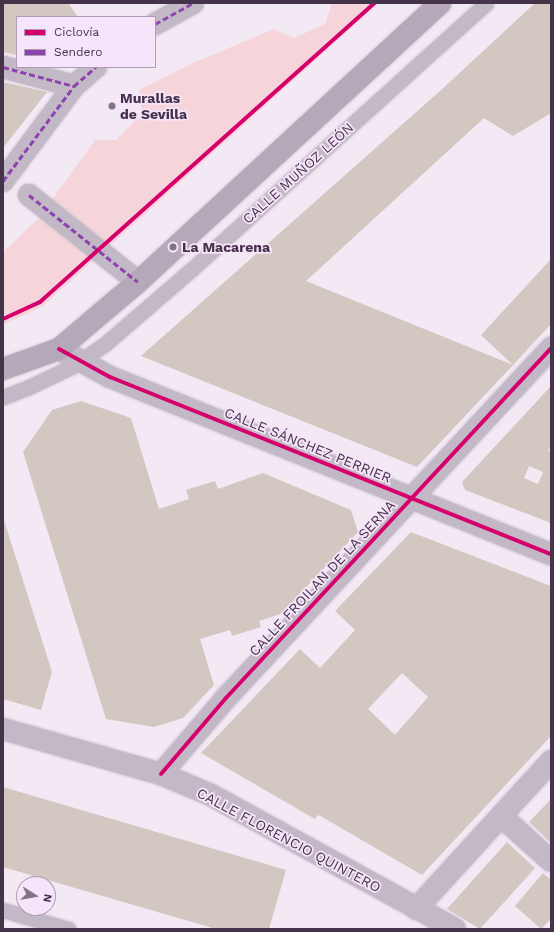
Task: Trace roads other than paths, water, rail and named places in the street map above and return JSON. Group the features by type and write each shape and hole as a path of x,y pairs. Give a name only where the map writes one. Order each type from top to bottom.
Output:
{"main road":[{"name":"CALLE MUÑOZ LEÓN","path":"3,368 60,350 138,282 440,3"}],"street":[{"path":"156,23 193,3"},
{"path":"3,67 74,86"},
{"path":"95,68 74,86 15,186 138,282"},
{"name":"CALLE FROILAN DE LA SERNA","path":"161,774 226,698 551,348"},
{"name":"CALLE SÁNCHEZ PERRIER","path":"60,350 110,377 551,554"},
{"name":"CALLE FLORENCIO QUINTERO","path":"3,729 161,774 212,795 416,909 455,929"},
{"path":"416,909 551,761"},
{"path":"501,816 551,861"}],"lane":[{"name":"CALLE MUÑOZ LEÓN","path":"3,397 29,387 81,361 105,344 192,269 486,3"},
{"path":"3,910 68,929"}],"place":[{"name":"Murallas de Sevilla","path":"112,106"},
{"name":"La Macarena","path":"173,247"}]}
